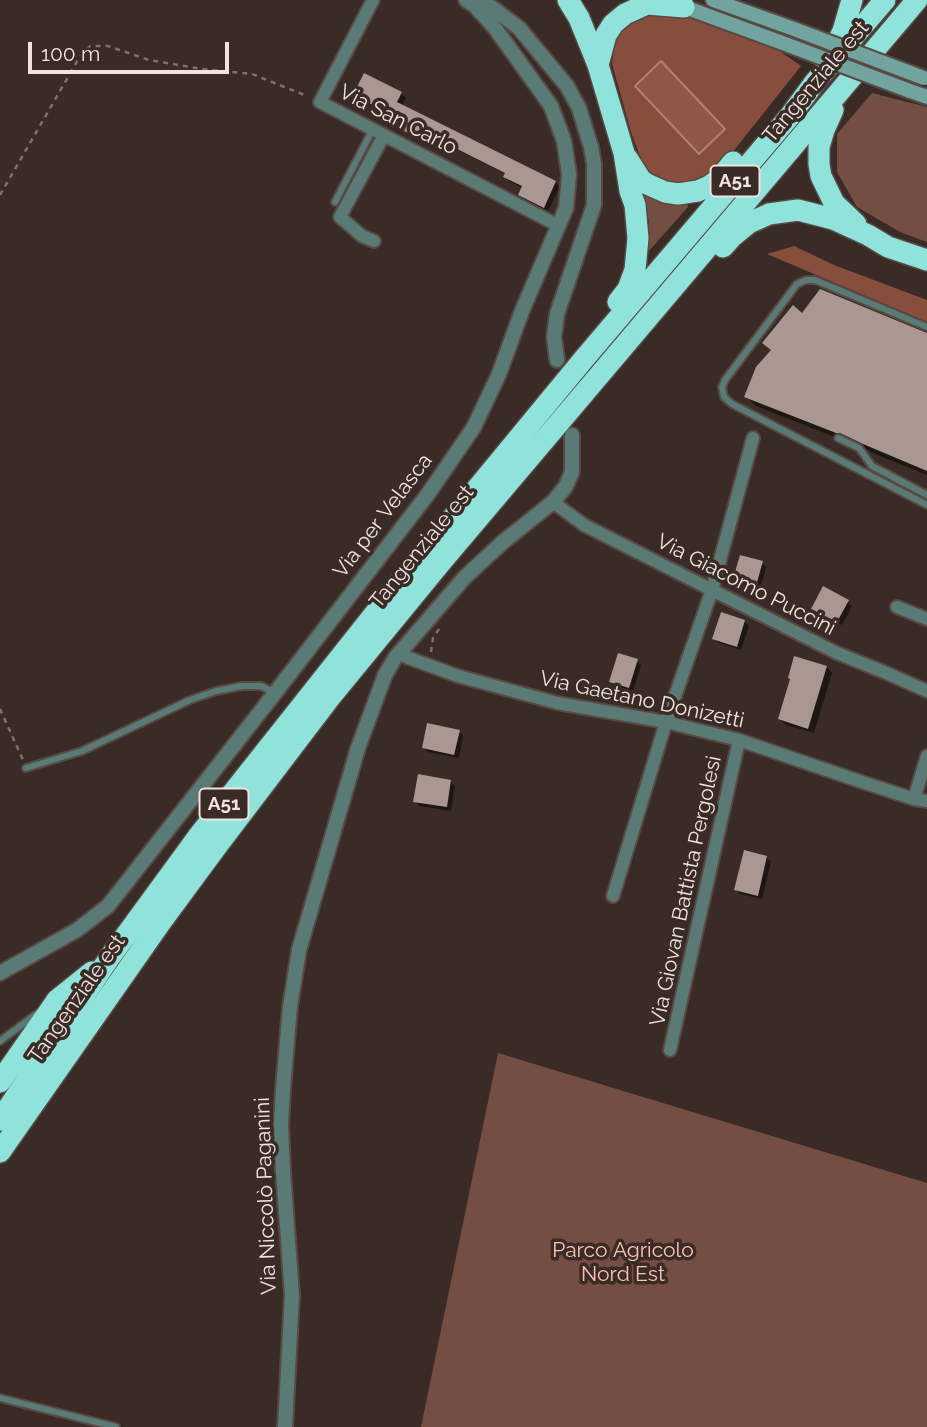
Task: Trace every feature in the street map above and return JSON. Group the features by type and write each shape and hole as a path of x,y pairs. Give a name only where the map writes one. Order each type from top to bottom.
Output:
{"highway":[{"path":"568,0 579,18 598,65 624,153 638,228 635,270 628,289 596,328 583,360"},
{"path":"815,82 843,31 852,0"},
{"name":"Tangenziale est","path":"0,1120 110,957 200,834 386,598 885,0"},
{"name":"Tangenziale est","path":"0,1152 161,922 332,695 668,292 916,3"},
{"path":"598,65 606,35 613,24 625,14 647,4 674,4"},
{"path":"842,89 821,138 819,164 823,182 834,203 868,235"},
{"path":"624,153 647,184 672,194 691,193 713,184 755,136 790,116"},
{"path":"668,292 692,283 732,237 749,223 769,214 788,211 813,213 833,219 888,247 927,260"},
{"path":"0,1083 57,1000 110,957"}],"main road":[{"path":"713,0 925,78"},
{"path":"674,4 927,97"}],"street":[{"name":"Via San Carlo","path":"373,0 320,102 559,226"},
{"name":"Via per Velasca","path":"0,973 77,930 108,905 428,494 474,427 499,374 522,311 566,208 569,174 564,141 554,113 536,83 495,27 466,0"},
{"path":"479,0 505,16 530,39 567,86 592,147 594,205 556,314 554,337 558,360"},
{"path":"530,39 531,63 536,83"},
{"path":"374,241 362,236 340,217 378,132"},
{"name":"Via Niccolò Paganini","path":"285,1427 292,1295 281,1125 290,1007 299,950 358,748 385,675 465,577 553,502 566,486 572,472 572,436"},
{"path":"613,896 666,722 712,590 754,438"},
{"name":"Via Giacomo Puccini","path":"553,502 584,525 712,590 837,653 927,691"},
{"path":"897,607 927,620"},
{"name":"Via Gaetano Donizetti","path":"402,654 412,661 458,676 556,703 666,722 739,740 920,800"},
{"name":"Via Giovan Battista Pergolesi","path":"670,1050 739,740"},
{"path":"920,800 927,756"}],"lane":[{"path":"335,202 378,132"},
{"path":"927,327 815,280 806,280 797,284 722,387 724,397 732,404 927,505"},
{"path":"838,438 859,448 872,466 927,495"},
{"path":"26,768 82,751 216,691 261,686 275,693"},
{"path":"0,1041 57,1000"},
{"path":"0,1398 116,1427"}],"path":[{"path":"0,195 79,58 90,46 108,46 149,60 253,74 320,102"},
{"path":"0,709 26,768"}],"green space":[{"path":"872,93 927,107 927,242 900,232 857,207 837,172 837,134"},
{"path":"639,186 687,203 688,207 648,252 649,221"},
{"name":"Parco Agricolo Nord Est","path":"498,1053 927,1183 927,1427 421,1427"}],"shaded area":[{"path":"671,9 771,45 801,66 716,173 680,188 654,178 643,164 612,64 621,27 636,15"},
{"path":"661,61 725,129 699,154 635,86"},
{"path":"794,246 834,265 927,300 927,322 767,254"}],"building":[{"path":"364,73 402,92 397,102 556,181 544,208 518,195 522,186 503,177 505,173 419,130 416,137 404,131 408,123 353,95"},
{"path":"820,289 927,333 927,471 840,433 744,397 756,367 771,350 762,343 793,305 802,313"},
{"path":"740,555 763,561 756,586 733,579"},
{"path":"823,586 849,600 837,622 811,609"},
{"path":"721,612 745,620 737,647 712,639"},
{"path":"618,653 638,659 629,688 609,682"},
{"path":"794,656 827,666 808,729 778,719"},
{"path":"427,723 460,730 454,755 422,748"},
{"path":"418,774 451,780 447,807 413,802"},
{"path":"744,850 767,856 758,896 734,890"}]}
